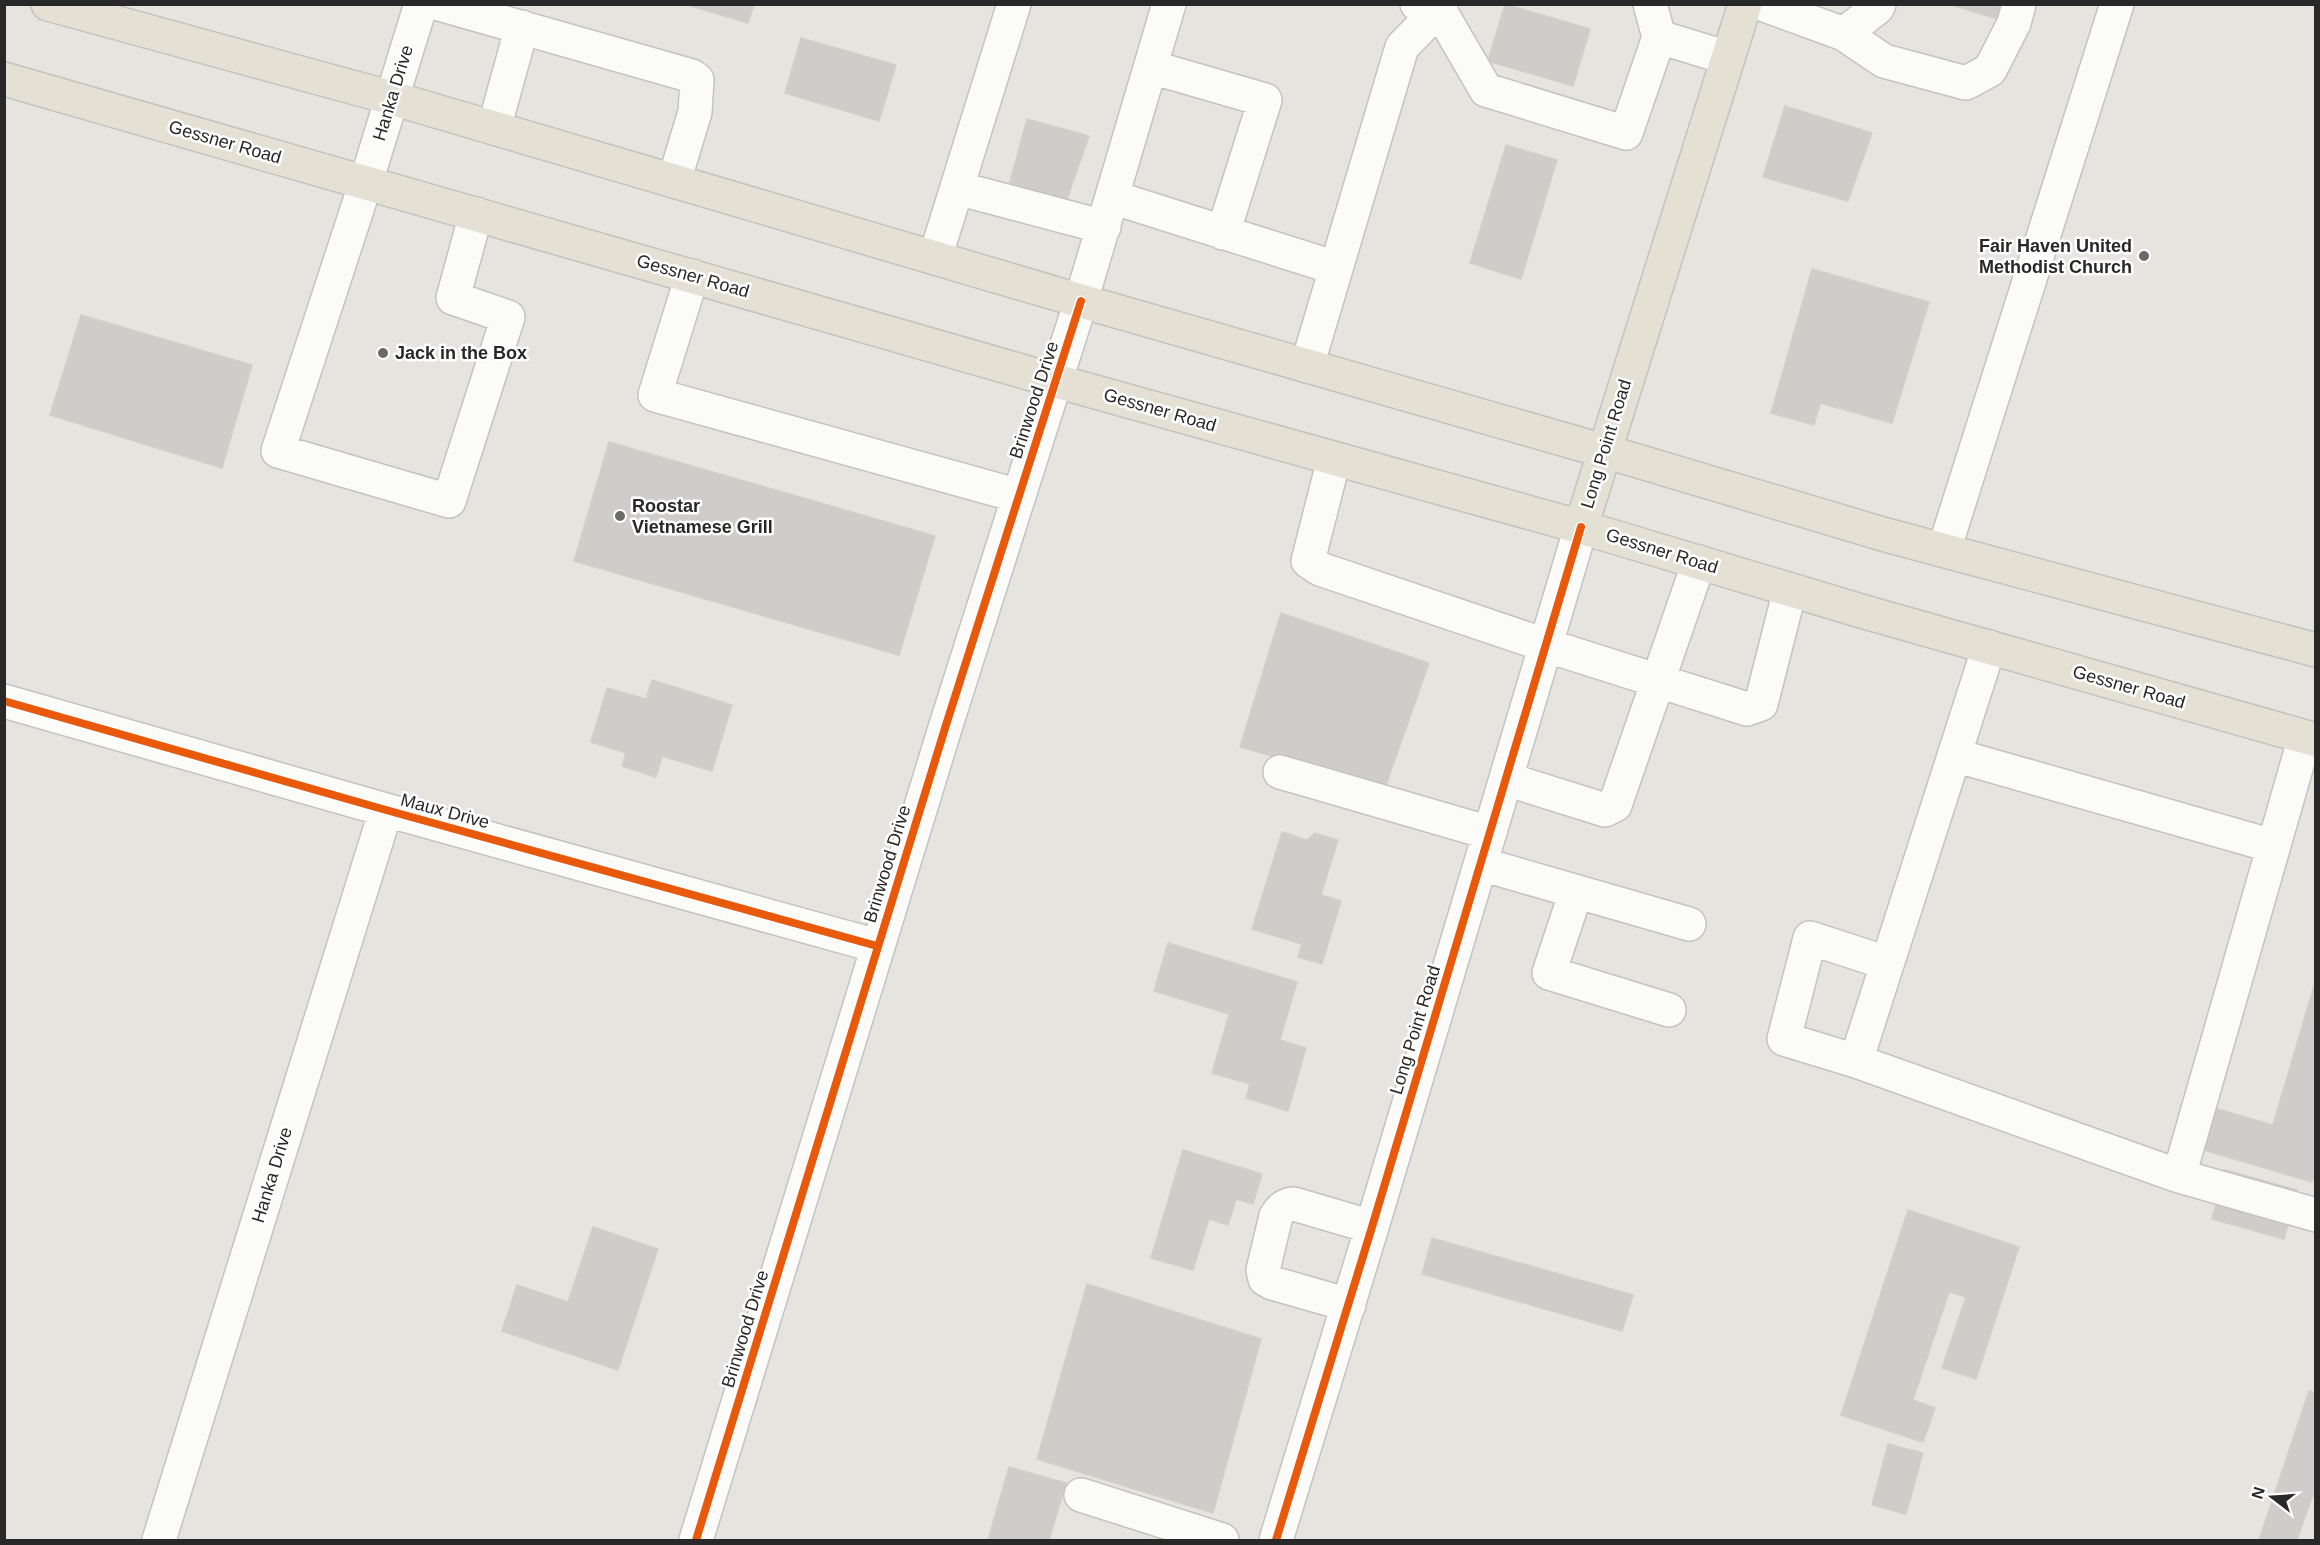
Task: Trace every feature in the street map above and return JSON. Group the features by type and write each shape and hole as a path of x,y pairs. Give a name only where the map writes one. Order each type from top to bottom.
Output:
{"main road":[{"path":"48,4 392,98 1082,301 1944,550 2316,650"},
{"name":"Long Point Road","path":"1581,527 1745,4"},
{"name":"Gessner Road","path":"4,79 1056,381 1581,527 1790,590 2310,738"}],"street":[{"name":"Hanka Drive","path":"421,4 366,182 278,451 449,501 508,317 453,298 476,214"},
{"path":"439,4 692,76 697,80 695,112 674,181"},
{"path":"935,258 1014,4"},
{"name":"Brinwood Drive","path":"696,1540 878,946 1082,301 1169,4"},
{"path":"1307,366 1402,47 1432,6 1486,90 1626,133 1659,37 1650,4"},
{"path":"1762,4 1844,34 1884,60 1966,83 1990,70 2014,23 2019,4"},
{"path":"1844,34 1877,9 1878,4"},
{"path":"1944,550 2117,4"},
{"path":"494,128 522,27"},
{"path":"1659,37 1728,58"},
{"path":"1151,67 1265,100 1223,233"},
{"path":"957,188 1223,233 1336,268"},
{"path":"692,276 655,395 1019,496"},
{"path":"1334,459 1308,561 1320,569 1545,645 1747,709 1761,704 1790,590"},
{"name":"Long Point Road","path":"1276,1540 1349,1305 1581,527"},
{"path":"1506,779 1605,810 1616,804 1699,562"},
{"path":"1856,1062 1989,647"},
{"name":"Maux Drive","path":"4,701 386,810 878,946"},
{"path":"2179,1176 2273,846 2310,738"},
{"path":"1954,755 2273,846"},
{"path":"1281,772 1490,833"},
{"name":"Hanka Drive","path":"159,1540 386,810"},
{"path":"1481,864 1689,924"},
{"path":"1576,892 1549,973 1669,1010"},
{"path":"1887,963 1810,938 1784,1039 1856,1062 2179,1176 2316,1215"},
{"path":"1349,1305 1265,1279 1263,1270 1276,1216 1281,1209 1294,1204 1372,1227"},
{"path":"1081,1496 1222,1540"}],"building":[{"path":"684,4 754,4 748,23"},
{"path":"1505,4 1590,29 1573,86 1488,61"},
{"path":"1948,4 2003,4 1998,19"},
{"path":"801,38 896,65 879,121 785,93"},
{"path":"1785,106 1872,133 1848,201 1763,177"},
{"path":"1027,119 1089,136 1066,202 1009,186"},
{"path":"1506,145 1557,160 1521,279 1470,263"},
{"path":"1812,269 1929,302 1892,423 1820,403 1814,425 1771,413"},
{"path":"81,315 252,365 222,468 50,415"},
{"path":"609,442 935,536 899,655 574,561"},
{"path":"1281,613 1429,663 1385,788 1240,747"},
{"path":"652,680 732,705 712,771 662,756 656,777 622,766 626,753 591,742 607,688 646,699"},
{"path":"1282,832 1307,840 1315,833 1338,840 1321,895 1341,901 1322,964 1298,957 1302,944 1252,929"},
{"path":"1168,943 1297,982 1280,1040 1306,1048 1288,1111 1246,1098 1250,1084 1212,1073 1229,1014 1154,991"},
{"path":"2316,979 2316,1170 2312,1182 2204,1150 2217,1109 2273,1125"},
{"path":"1183,1150 1262,1174 1253,1204 1236,1199 1228,1225 1209,1219 1193,1270 1151,1258"},
{"path":"2225,1170 2297,1190 2284,1239 2212,1219"},
{"path":"1908,1210 2019,1247 1976,1379 1942,1368 1966,1297 1949,1292 1913,1400 1935,1408 1923,1442 1841,1415"},
{"path":"593,1227 658,1249 618,1370 502,1331 517,1285 568,1302"},
{"path":"1432,1238 1633,1295 1622,1331 1422,1274"},
{"path":"1087,1284 1261,1339 1213,1513 1037,1459"},
{"path":"2309,1391 2316,1393 2316,1486 2297,1540 2259,1540"},
{"path":"1888,1444 1923,1453 1906,1514 1872,1505"},
{"path":"1009,1467 1066,1483 1049,1540 988,1540"}],"cycle path":[{"path":"696,1540 946,725 1081,301"},
{"path":"1276,1540 1581,527"},
{"path":"4,701 877,946"}],"place":[{"name":"Fair Haven United Methodist Church","path":"2144,256"},
{"name":"Jack in the Box","path":"383,353"},
{"name":"Roostar Vietnamese Grill","path":"620,516"}]}
